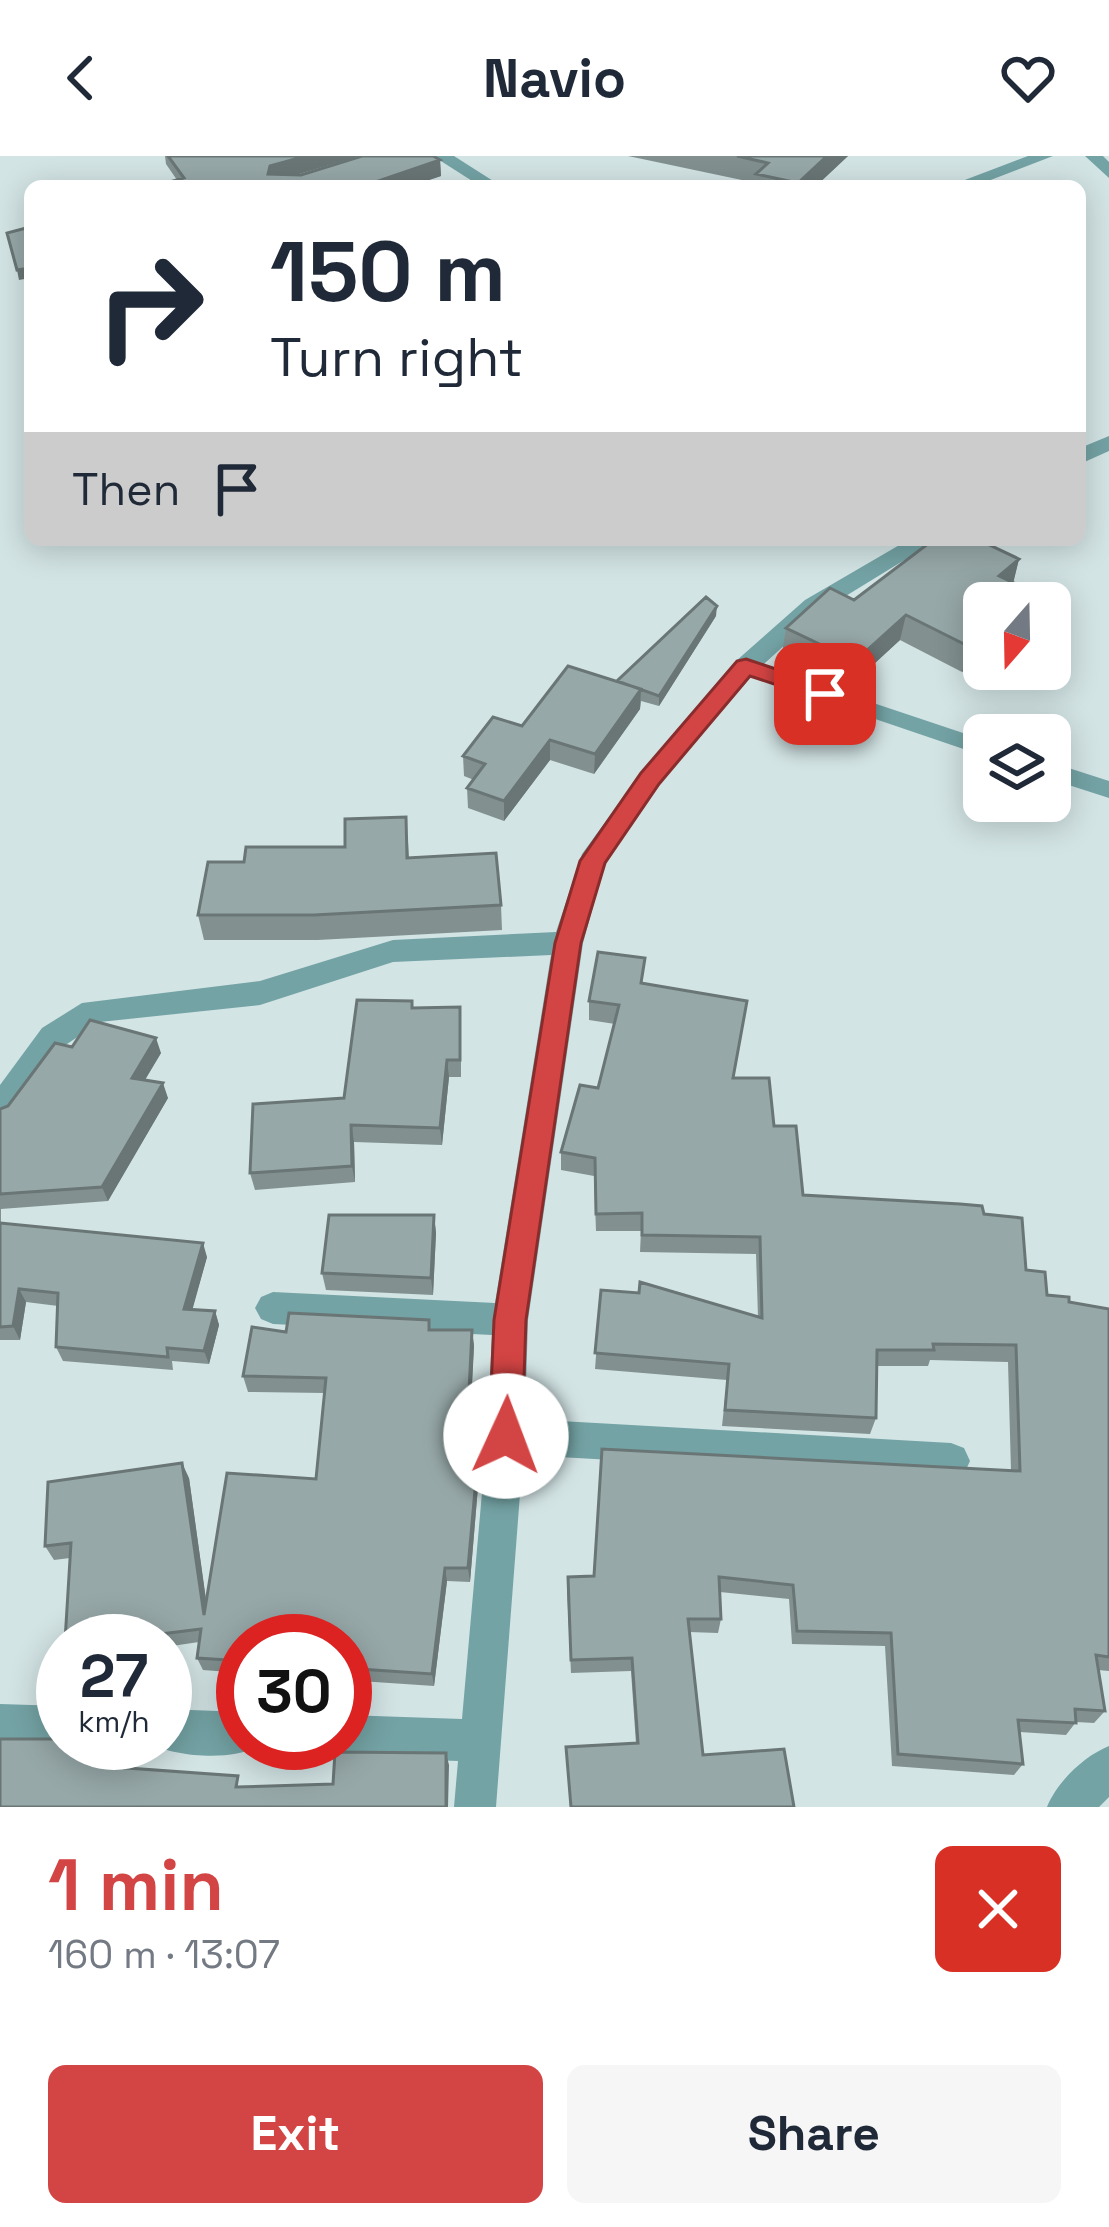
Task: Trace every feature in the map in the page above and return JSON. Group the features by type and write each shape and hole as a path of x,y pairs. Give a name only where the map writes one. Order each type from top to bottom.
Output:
{"street":[{"path":"442,156 482,180"},
{"path":"975,180 1044,156"},
{"path":"1094,156 1109,173"},
{"path":"475,1807 506,1436 510,1320 568,943 592,861 650,778 746,667 814,605 916,546"},
{"path":"0,1109 53,1037 93,1011 260,993 393,950 568,943"},
{"path":"273,1309 510,1320"},
{"path":"506,1436 951,1461"},
{"path":"0,1725 36,1726"},
{"path":"372,1737 477,1741"},
{"path":"1067,1807 1109,1767"}],"lane":[{"path":"746,667 963,741"},
{"path":"1071,777 1109,790"}],"building":[{"path":"168,156 306,156 270,166 268,174 301,175 362,156 433,156 440,160 382,180 177,180 184,178"},
{"path":"737,156 827,156 801,180 756,174 768,163"},
{"path":"24,229 24,269 17,270 7,233"},
{"path":"925,546 992,546 1019,559 999,576 1012,582 963,582 963,644 906,615 855,661 786,628 830,588 854,600"},
{"path":"706,597 717,606 659,696 617,681"},
{"path":"568,666 641,689 595,754 550,740 504,801 467,788 485,764 463,756 493,717 522,726"},
{"path":"406,817 407,858 496,853 501,905 314,915 198,915 208,862 244,862 246,847 345,847 345,819"},
{"path":"598,952 645,958 641,983 747,1001 733,1078 769,1078 774,1126 796,1126 803,1195 982,1206 984,1214 1022,1218 1026,1270 1045,1272 1047,1295 1109,1309 1109,1657 1096,1655 1105,1711 1075,1709 1076,1723 1018,1720 1023,1764 898,1754 891,1633 797,1631 793,1585 719,1577 721,1619 688,1619 703,1755 784,1749 794,1807 571,1807 566,1747 638,1743 632,1658 571,1660 568,1577 594,1576 602,1449 1020,1471 1016,1345 933,1344 934,1350 877,1350 876,1418 725,1410 729,1364 595,1353 601,1290 639,1293 640,1282 762,1318 760,1237 642,1235 642,1213 596,1214 595,1158 561,1152 580,1085 598,1088 619,1005 589,1001"},
{"path":"357,1000 412,1001 412,1008 460,1007 460,1060 447,1060 440,1128 351,1125 352,1166 250,1173 253,1104 344,1098"},
{"path":"90,1020 156,1038 132,1078 163,1083 102,1187 0,1194 0,1109 8,1106 55,1043 72,1047"},
{"path":"329,1215 434,1215 431,1278 322,1273"},
{"path":"0,1223 203,1243 184,1309 215,1311 204,1351 167,1348 168,1357 56,1347 58,1293 19,1289 13,1326 0,1327"},
{"path":"289,1313 429,1320 429,1330 472,1330 468,1412 482,1412 468,1568 445,1568 432,1674 372,1670 372,1614 216,1614 216,1659 197,1658 201,1629 192,1630 192,1614 67,1614 71,1543 45,1546 48,1482 182,1463 204,1615 227,1473 316,1479 326,1378 243,1376 252,1327 286,1332"},
{"path":"0,1739 36,1739 36,1770 238,1776 236,1787 333,1784 334,1770 372,1770 372,1752 446,1753 446,1807 0,1807"}],"route":[{"path":"506,1436 510,1320 568,943 592,861 650,778 746,667 825,694"}]}
